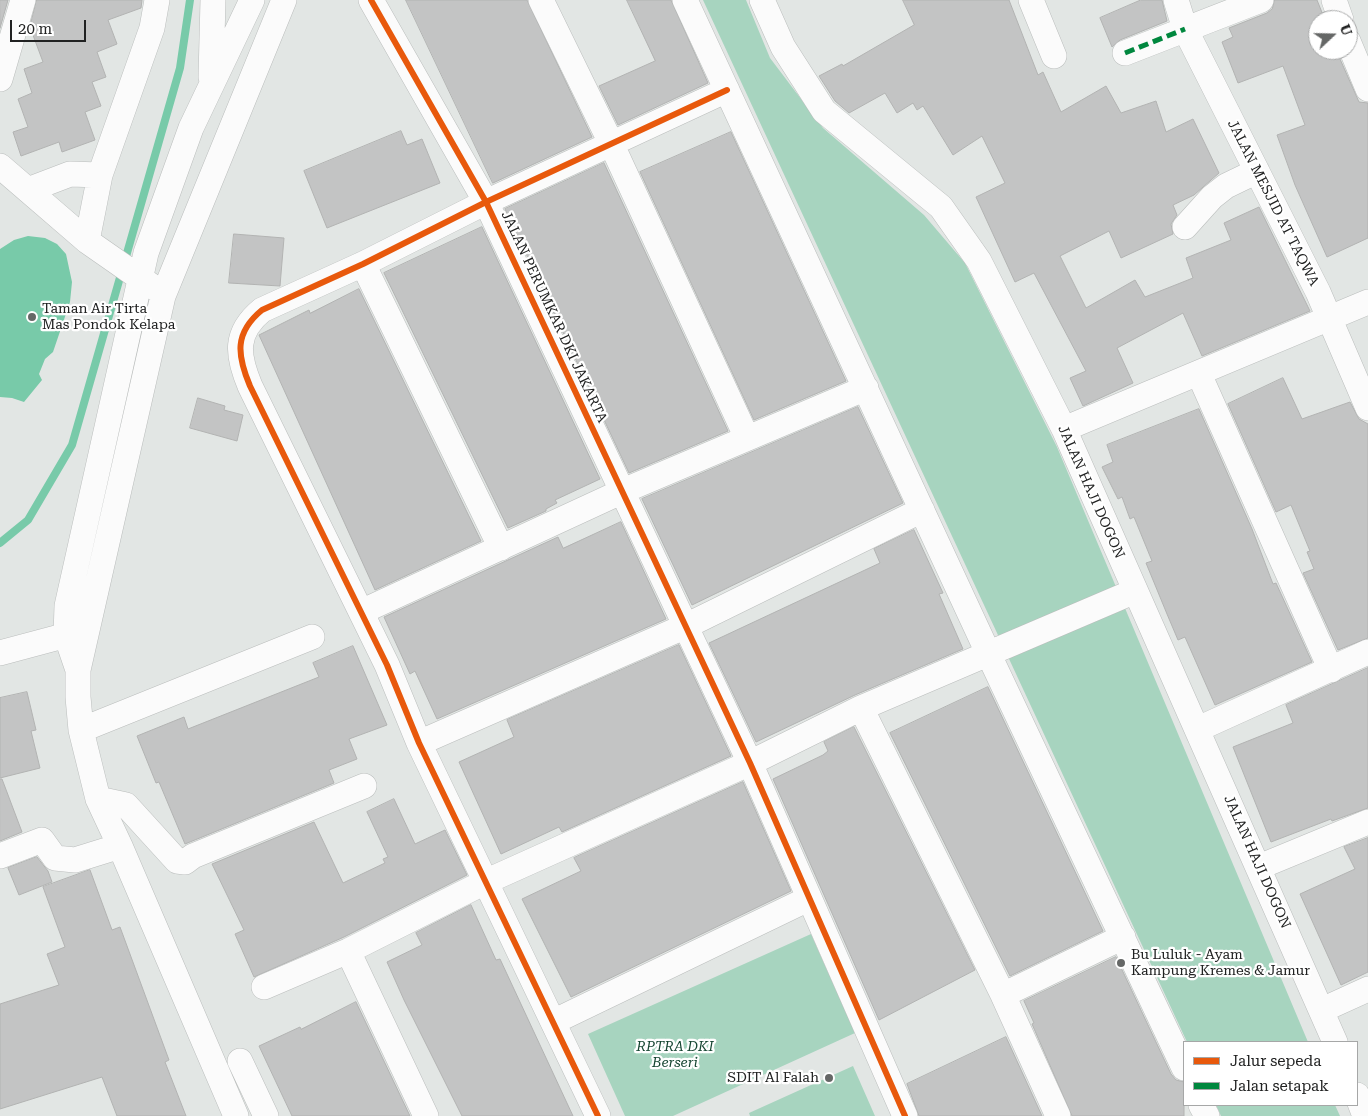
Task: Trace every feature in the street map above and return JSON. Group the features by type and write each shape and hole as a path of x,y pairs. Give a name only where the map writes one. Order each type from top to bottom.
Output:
{"street":[{"path":"0,79 23,0"},
{"path":"95,247 100,175 152,28 157,0"},
{"path":"210,87 214,0"},
{"path":"77,633 67,606 135,274 191,128 252,0"},
{"path":"236,1116 98,799 81,730 78,697 77,633 163,296 284,0"},
{"name":"JALAN PERUMKAR DKI JAKARTA","path":"371,0 486,202 750,762 904,1116"},
{"path":"540,0 611,143 747,438"},
{"path":"685,0 989,655 1183,1066"},
{"name":"JALAN HAJI DOGON","path":"762,0 783,47 824,111 941,207 979,261 1064,429 1335,1041"},
{"path":"1031,0 1054,56"},
{"name":"JALAN MESJID AT TAQWA","path":"1176,0 1185,29 1330,318 1368,408"},
{"path":"1125,53 1261,0"},
{"path":"1356,60 1368,89"},
{"path":"210,87 242,106"},
{"path":"598,1116 419,743 387,665 250,386 242,368 240,350 243,333 249,321 262,310 363,264 486,202 727,90"},
{"path":"0,166 95,247 163,296"},
{"path":"1185,227 1212,197 1226,186 1257,171"},
{"path":"28,190 70,174 100,175"},
{"path":"363,264 501,548"},
{"path":"1064,429 1368,302"},
{"path":"1199,374 1331,670"},
{"path":"361,612 622,491 866,388"},
{"path":"419,743 686,626 922,510"},
{"path":"264,987 348,951 485,882 750,762 861,708 989,655 1135,591"},
{"path":"0,653 77,633"},
{"path":"81,730 312,637"},
{"path":"1198,729 1368,652"},
{"path":"861,708 1003,995 1058,1116"},
{"path":"98,799 126,805 177,861 185,862 193,856 364,786"},
{"path":"1259,867 1368,822"},
{"path":"0,856 42,840 55,858 75,860 120,846"},
{"path":"553,1022 808,899"},
{"path":"1003,995 1123,937"},
{"path":"348,951 426,1116"},
{"path":"1322,1010 1368,989"},
{"path":"240,1061 266,1116"},
{"path":"1358,1098 1365,1116"}],"green space":[{"path":"703,0 746,0 770,58 823,128 924,215 965,263 1057,447 1308,1041 1187,1041"},
{"name":"RPTRA DKI Berseri","path":"811,934 855,1033 673,1116 625,1116 588,1034"},
{"path":"853,1066 875,1116 750,1116 749,1113"},
{"path":"1216,1106 1335,1106 1340,1116 1221,1116"}],"shaded area":[{"name":"Taman Air Tirta Mas Pondok Kelapa","path":"28,236 45,238 57,244 66,254 72,282 70,302 53,352 45,359 39,374 42,380 24,402 0,397 0,249 14,240"}],"building":[{"path":"0,0 8,0 0,28"},
{"path":"37,0 142,0 141,8 108,20 117,44 97,52 106,77 92,82 101,106 85,112 95,140 62,152 59,142 21,156 13,132 28,127 18,99 32,93 24,69 43,62 30,27"},
{"path":"406,0 527,0 592,137 493,183"},
{"path":"627,0 671,0 708,83 618,125 599,86 655,61"},
{"path":"903,0 1009,0 1038,75 1043,72 1061,112 1106,86 1121,113 1156,101 1166,132 1193,119 1219,173 1194,195 1173,205 1177,215 1171,224 1173,234 1121,258 1109,231 1060,256 1086,308 1135,280 1145,297 1193,278 1186,258 1231,240 1224,223 1259,207 1310,311 1202,356 1183,313 1117,348 1133,383 1083,406 1070,378 1086,371 1034,273 1015,282 976,197 1005,183 982,136 953,155 923,106 917,110 913,103 897,113 885,93 849,113 835,101 819,76 842,64 843,66 914,25"},
{"path":"1141,0 1162,0 1167,21 1120,40 1112,47 1100,18"},
{"path":"1275,0 1317,0 1321,10 1308,10 1308,60 1340,60 1359,102 1368,103 1368,238 1327,257 1295,185 1277,135 1305,125 1283,66 1238,83 1222,42 1233,37 1229,28 1267,13 1272,9"},
{"path":"401,131 407,145 422,139 440,183 327,228 304,171"},
{"path":"731,132 846,381 754,420 640,172"},
{"path":"604,163 728,431 629,473 505,209"},
{"path":"482,227 600,479 555,500 557,503 546,509 546,511 508,528 384,273"},
{"path":"234,234 284,238 280,286 229,283"},
{"path":"359,289 481,541 375,590 259,335 309,310 310,313"},
{"path":"1283,378 1302,419 1350,402 1359,419 1368,424 1368,638 1338,650 1303,573 1314,569 1307,552 1310,551 1291,505 1276,512 1228,404"},
{"path":"198,398 225,406 224,410 243,415 237,441 190,428"},
{"path":"858,407 903,503 692,605 642,499"},
{"path":"1199,409 1252,529 1273,584 1276,583 1312,662 1215,705 1185,637 1178,640 1146,563 1152,561 1134,517 1130,519 1122,497 1118,499 1102,467 1113,462 1107,445"},
{"path":"621,522 666,619 437,719 415,671 410,674 384,617 558,537 563,548"},
{"path":"914,530 943,593 939,594 963,649 855,695 756,742 709,643 880,563 874,549"},
{"path":"679,645 731,756 562,832 559,827 501,854 459,762 514,737 507,720"},
{"path":"353,646 387,725 349,739 357,759 329,770 334,783 185,844 159,782 156,783 137,736 184,717 188,729 319,677 313,663"},
{"path":"1368,668 1368,808 1332,821 1331,819 1271,842 1233,747 1293,723 1286,705"},
{"path":"988,687 1103,931 1010,976 890,733"},
{"path":"27,692 36,730 31,731 40,768 0,778 0,698"},
{"path":"854,727 975,970 879,1020 773,779 823,755 828,751 824,742"},
{"path":"0,779 2,779 22,832 0,841"},
{"path":"743,782 791,891 571,997 522,899 581,871 574,858"},
{"path":"394,799 415,844 445,830 467,875 344,937 254,977 235,934 244,930 212,864 314,822 343,883 385,863 383,859 388,857 367,812"},
{"path":"1368,838 1368,972 1341,985 1300,894 1355,869 1344,847"},
{"path":"37,857 48,871 52,882 19,895 8,868"},
{"path":"90,870 112,930 120,927 169,1060 165,1062 186,1116 117,1116 102,1077 0,1109 0,1004 59,985 47,954 65,947 43,887"},
{"path":"471,905 496,960 500,959 573,1116 462,1116 404,1000 387,962 422,945 416,933"},
{"path":"1116,957 1171,1074 1176,1080 1183,1082 1184,1116 1072,1116 1024,1001"},
{"path":"356,1002 410,1116 292,1116 259,1046 300,1027 301,1029"},
{"path":"1006,1037 1042,1116 919,1116 907,1084"}],"waterway":[{"path":"0,543 28,520 72,445 180,68 190,0"}],"marked path":[{"path":"1125,53 1185,29"}],"cycle path":[{"path":"371,0 486,202 750,763 905,1116"},
{"path":"598,1116 419,743 387,665 250,386 242,364 242,336 246,327 262,310 363,264 486,202 727,90"}],"place":[{"name":"Taman Air Tirta Mas Pondok Kelapa","path":"32,317"},
{"name":"Bu Luluk - Ayam Kampung Kremes & Jamur","path":"1121,963"},
{"name":"SDIT Al Falah","path":"829,1078"}]}
